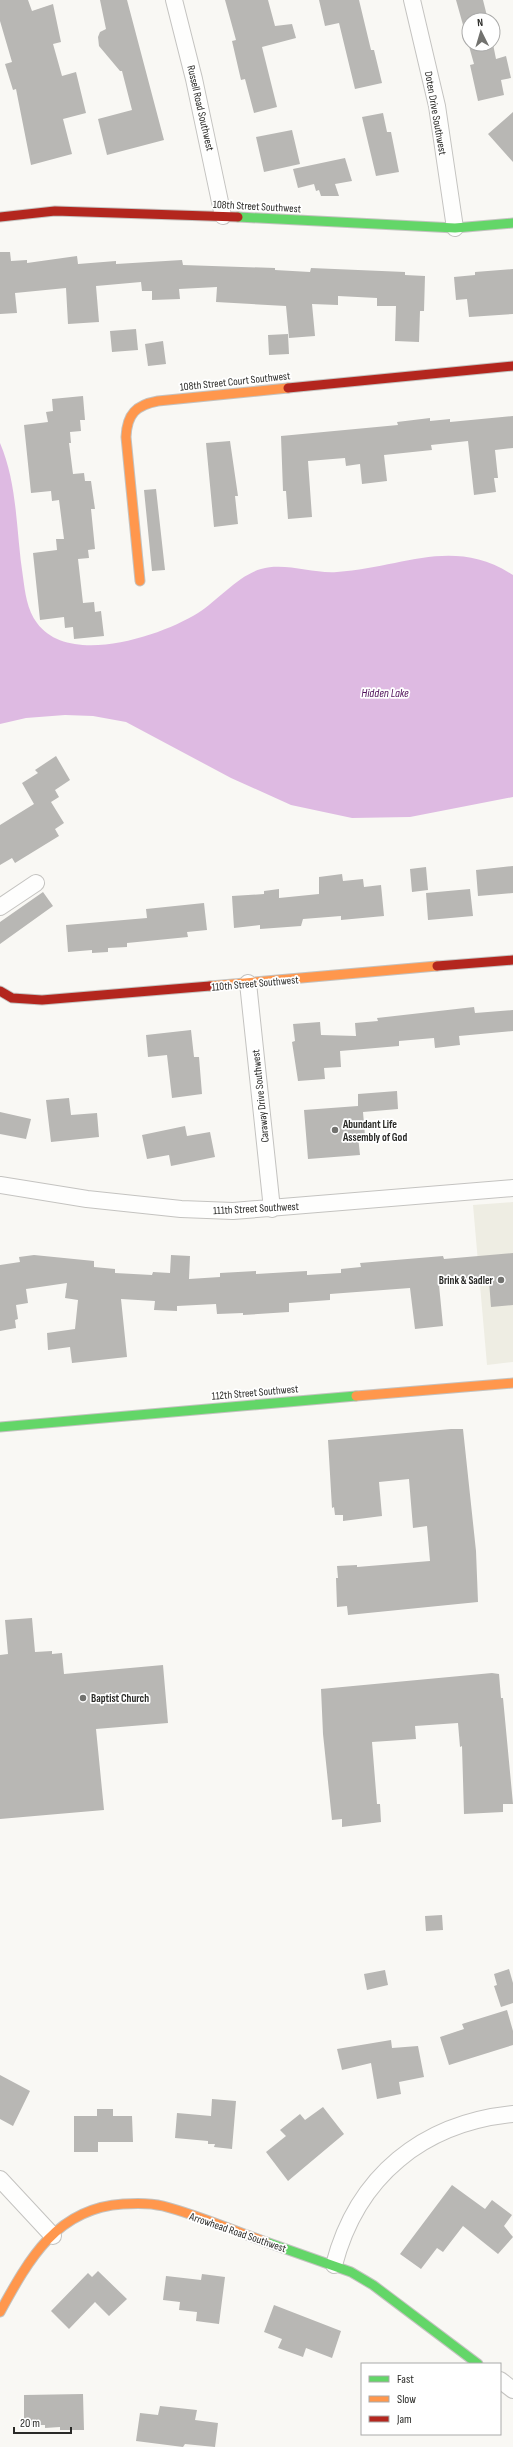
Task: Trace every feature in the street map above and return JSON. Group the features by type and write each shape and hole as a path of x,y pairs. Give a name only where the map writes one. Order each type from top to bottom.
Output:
{"street":[{"name":"Russell Road Southwest","path":"174,0 211,150 223,216"},
{"name":"Doten Drive Southwest","path":"412,0 437,106 455,228"},
{"name":"108th Street Southwest","path":"0,217 55,211 223,216 455,228 513,223"},
{"name":"108th Street Court Southwest","path":"140,581 126,437 128,417 139,406 168,400 513,366"},
{"path":"0,907 36,882"},
{"name":"110th Street Southwest","path":"0,991 12,998 42,1000 513,960"},
{"name":"Caraway Drive Southwest","path":"248,983 272,1209"},
{"name":"111th Street Southwest","path":"0,1185 87,1199 181,1209 233,1211 513,1188"},
{"name":"112th Street Southwest","path":"0,1427 513,1383"},
{"path":"334,2265 351,2219 368,2191 389,2167 414,2146 443,2131 474,2120 513,2114"},
{"path":"0,2179 53,2236"},
{"name":"Arrowhead Road Southwest","path":"0,2312 25,2268 69,2220 90,2210 138,2202 162,2206 334,2265 373,2285 477,2363"},
{"path":"501,2381 513,2390"}],"shaded area":[{"path":"513,1202 513,1362 487,1365 473,1205"}],"water":[{"name":"Hidden Lake","path":"0,443 10,475 16,509 25,589 29,607 37,623 52,636 70,643 92,645 116,643 139,638 162,630 182,622 206,608 237,582 253,572 270,567 289,567 337,572 426,557 448,556 469,558 491,564 513,575 513,797 410,817 352,818 291,805 231,778 126,722 93,716 65,715 26,718 0,724"}],"building":[{"path":"0,0 28,0 32,11 53,4 61,42 53,44 62,76 76,72 86,113 63,119 72,154 31,165 16,89 13,90 5,64 12,62 0,21"},
{"path":"100,0 127,0 164,140 107,155 98,119 132,110 122,71 120,71 99,46 98,37 100,32 106,29"},
{"path":"225,0 268,0 275,26 292,24 296,38 262,47 277,107 254,113 245,79 241,80 232,41 236,40"},
{"path":"319,0 359,0 371,50 374,50 382,83 355,89 339,23 325,26"},
{"path":"456,0 483,0 486,12 461,12 461,18"},
{"path":"471,52 495,52 496,59 506,56 511,78 501,80 504,95 478,101 470,65 474,64"},
{"path":"513,112 513,162 488,134"},
{"path":"383,113 387,132 391,132 399,172 376,176 362,117"},
{"path":"292,130 300,164 264,172 256,137"},
{"path":"345,158 352,181 335,184 339,196 321,196 319,190 316,191 314,184 298,188 293,169"},
{"path":"0,252 10,252 11,261 27,260 27,263 77,256 78,264 116,261 116,264 182,260 183,265 275,268 275,270 310,272 311,268 405,272 405,275 425,276 424,311 420,311 419,342 395,341 396,306 377,306 377,298 338,296 338,305 312,304 315,336 289,338 286,306 216,302 217,287 179,289 180,299 152,300 152,291 142,291 141,282 96,286 99,322 68,324 66,288 15,293 17,313 0,314"},
{"path":"513,269 513,314 469,317 467,299 456,300 454,277 475,275 475,272"},
{"path":"136,329 138,350 112,352 110,331"},
{"path":"288,334 289,354 269,355 268,335"},
{"path":"163,341 166,364 148,366 145,344"},
{"path":"83,396 85,420 80,420 81,431 70,432 71,443 69,443 73,474 84,473 85,481 91,481 95,509 91,509 95,549 88,550 89,558 78,559 83,603 94,602 95,612 101,611 104,636 74,639 73,627 65,628 64,617 40,620 33,553 57,550 56,539 64,539 59,500 52,501 51,491 31,493 24,425 48,422 46,412 53,411 52,399"},
{"path":"513,416 513,448 495,450 498,478 494,478 496,492 474,495 468,441 431,445 432,450 384,455 387,481 362,484 360,464 346,466 345,458 308,461 312,517 288,519 286,491 283,491 281,436 398,425 397,422 430,418 430,421 450,419 450,422"},
{"path":"230,441 238,496 235,496 238,524 214,527 206,443"},
{"path":"156,489 165,570 152,571 144,490"},
{"path":"56,756 70,780 55,790 59,797 51,802 64,823 55,829 59,836 15,863 12,858 0,865 0,825 34,804 22,783 38,773 35,770"},
{"path":"513,866 513,893 478,896 476,870"},
{"path":"426,867 428,890 412,892 410,869"},
{"path":"342,874 343,881 363,879 364,887 381,885 384,916 341,920 341,916 303,919 301,926 260,929 260,925 234,928 232,896 264,894 264,891 279,889 279,898 319,894 319,877"},
{"path":"470,889 473,916 428,920 426,893"},
{"path":"43,892 53,906 0,944 0,922"},
{"path":"204,903 207,930 187,932 188,937 127,943 127,947 108,948 108,952 92,953 92,950 68,952 66,925 147,918 146,909"},
{"path":"474,1007 475,1013 513,1010 513,1031 459,1036 460,1045 435,1048 434,1038 399,1041 399,1046 340,1051 341,1067 324,1068 325,1079 298,1081 292,1042 295,1041 293,1024 320,1022 321,1035 356,1036 355,1023 378,1021 377,1018"},
{"path":"191,1030 194,1057 199,1057 202,1094 172,1098 167,1055 148,1057 146,1035"},
{"name":"Abundant Life Assembly of God","path":"397,1091 398,1109 363,1112 365,1136 358,1136 360,1155 308,1159 304,1110 358,1106 358,1094"},
{"path":"69,1098 71,1115 97,1113 99,1137 51,1142 46,1100"},
{"path":"0,1112 31,1119 26,1139 0,1134"},
{"path":"185,1126 187,1136 210,1132 215,1157 171,1166 169,1155 147,1159 142,1135"},
{"path":"513,1253 513,1305 491,1307 489,1281 439,1285 443,1326 415,1329 410,1288 330,1294 330,1300 289,1303 289,1312 243,1315 243,1313 217,1314 216,1304 177,1306 177,1311 154,1310 155,1301 121,1299 127,1357 72,1363 70,1347 48,1350 47,1333 75,1329 78,1300 65,1298 67,1283 26,1289 28,1303 16,1305 18,1319 15,1320 16,1328 0,1331 0,1265 20,1262 19,1257 34,1255 94,1261 94,1267 115,1269 115,1273 152,1275 153,1272 170,1273 171,1255 190,1256 189,1279 220,1277 220,1273 256,1271 256,1274 307,1271 307,1275 341,1273 341,1269 361,1267 360,1263 443,1256 444,1259"},
{"path":"463,1429 476,1551 478,1602 348,1615 347,1606 337,1607 337,1566 357,1565 357,1567 430,1561 427,1526 413,1528 409,1479 379,1482 382,1516 343,1521 343,1515 335,1515 334,1507 332,1508 328,1440"},
{"name":"Baptist Church","path":"32,1618 35,1652 52,1651 52,1654 62,1653 64,1674 163,1665 168,1723 96,1729 104,1810 0,1819 0,1655 8,1654 5,1620"},
{"path":"492,1673 499,1674 501,1698 503,1698 513,1804 503,1804 503,1812 464,1814 462,1746 460,1747 458,1723 415,1726 416,1739 372,1742 377,1804 380,1804 381,1822 342,1827 342,1819 332,1820 323,1734 321,1689"},
{"path":"442,1915 443,1930 426,1931 425,1916"},
{"path":"509,1969 513,1983 513,2003 501,2007 494,1986 497,1985 494,1974"},
{"path":"385,1970 388,1985 367,1990 364,1974"},
{"path":"507,2010 513,2031 513,2045 449,2065 440,2037 464,2029 462,2024"},
{"path":"391,2040 392,2048 418,2046 424,2077 399,2082 401,2094 377,2099 371,2063 342,2070 337,2049"},
{"path":"0,2075 30,2091 13,2126 0,2119"},
{"path":"212,2099 236,2101 232,2149 214,2147 215,2144 208,2144 208,2141 175,2138 177,2113 211,2116"},
{"path":"323,2107 344,2134 288,2181 266,2152 286,2136 280,2130 300,2114 305,2120"},
{"path":"97,2109 113,2109 113,2116 132,2116 133,2142 98,2142 98,2152 74,2152 74,2116 97,2116"},
{"path":"452,2185 485,2209 492,2200 512,2215 504,2226 513,2237 498,2254 463,2226 443,2252 437,2248 421,2269 400,2254"},
{"path":"98,2271 127,2299 109,2316 95,2302 69,2329 51,2311 88,2273 92,2277"},
{"path":"202,2274 225,2277 219,2324 196,2321 197,2312 179,2310 180,2302 163,2300 166,2276 201,2280"},
{"path":"274,2305 341,2331 332,2358 306,2348 303,2357 278,2348 282,2339 264,2332"},
{"path":"83,2394 84,2430 60,2430 60,2427 45,2428 45,2425 24,2425 24,2395"},
{"path":"160,2406 197,2410 195,2420 218,2423 215,2447 185,2444 183,2447 136,2441 140,2413 158,2415"}],"traffic: fast":[{"path":"238,217 455,228 513,223"},
{"path":"0,1427 356,1396"},
{"path":"266,2242 351,2272 373,2285 477,2363"}],"traffic: slow":[{"path":"140,581 126,437 128,422 134,412 144,405 158,401 288,388"},
{"path":"210,986 437,966"},
{"path":"356,1396 513,1383"},
{"path":"0,2312 22,2273 48,2240 63,2226 80,2215 100,2208 123,2204 158,2205 189,2214 266,2242"}],"traffic: jam":[{"path":"0,217 55,211 238,217"},
{"path":"288,388 513,366"},
{"path":"437,966 513,960"},
{"path":"0,991 12,998 42,1000 210,986"}],"place":[{"name":"Abundant Life Assembly of God","path":"335,1130"},
{"name":"Brink & Sadler","path":"501,1280"},
{"name":"Baptist Church","path":"83,1698"}]}
